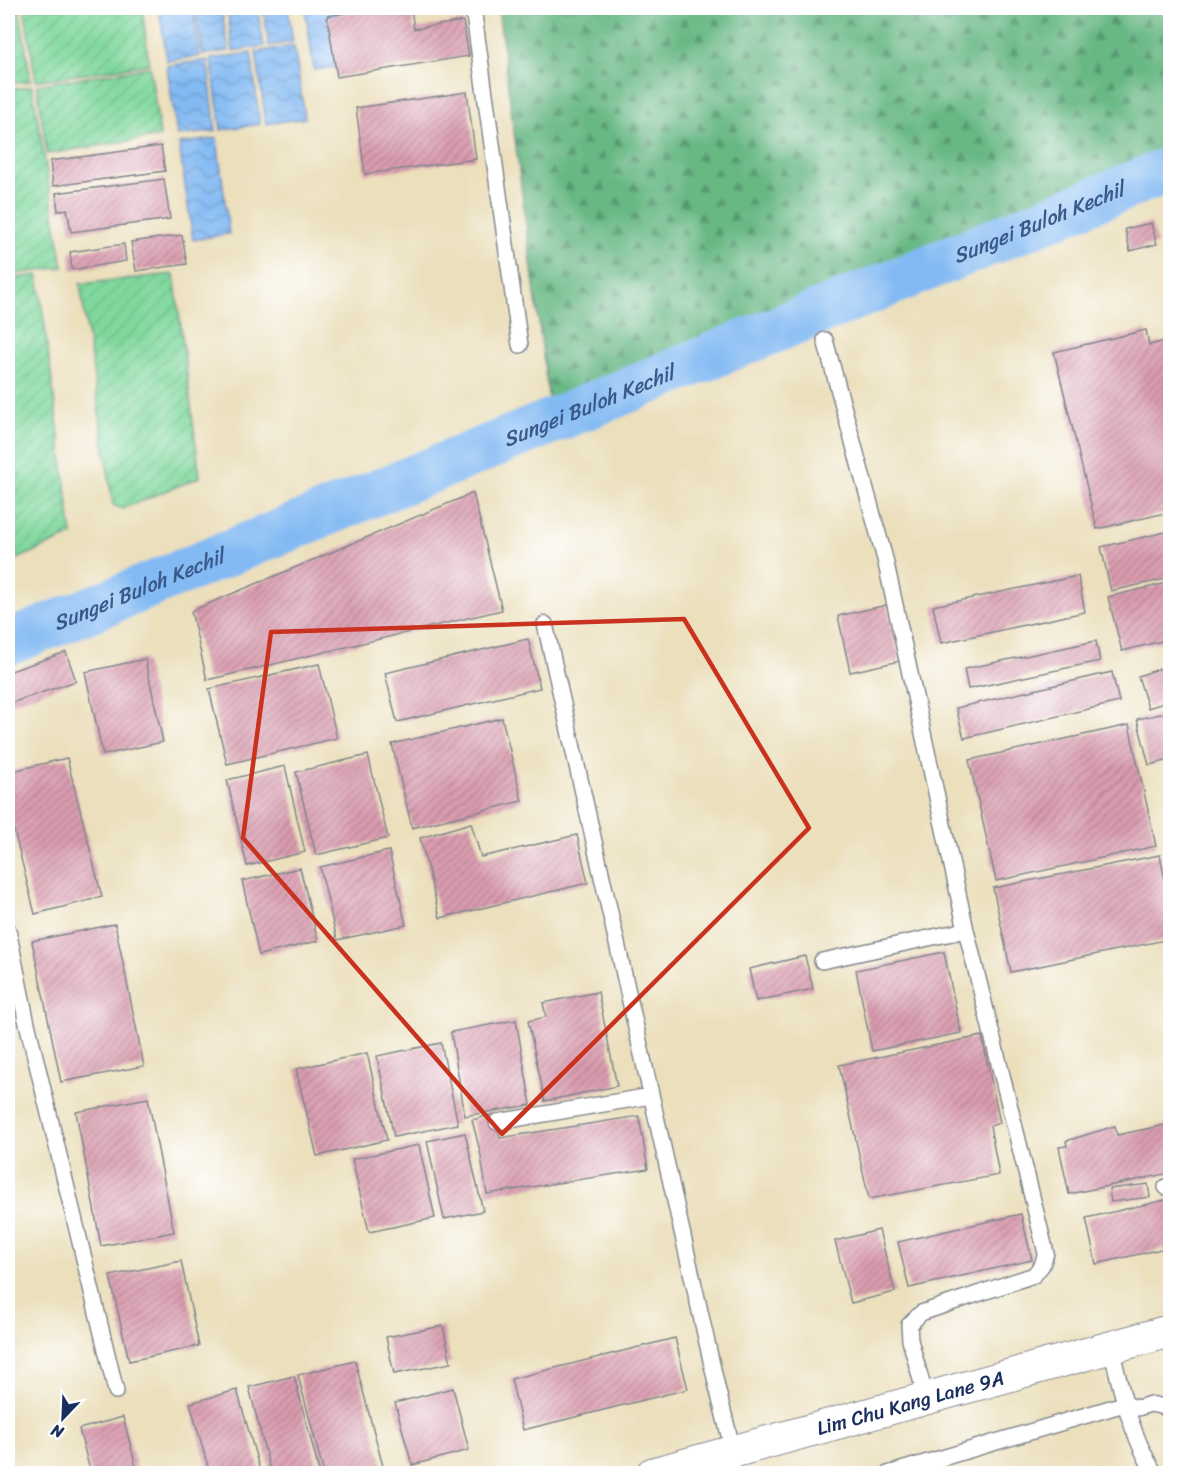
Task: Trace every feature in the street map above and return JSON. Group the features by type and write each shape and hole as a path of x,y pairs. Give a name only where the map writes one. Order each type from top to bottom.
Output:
{"street":[{"name":"Lim Chu Kang Lane 9A","path":"652,1473 1170,1331"}],"lane":[{"path":"472,8 520,345"},
{"path":"825,340 885,559 966,930 1046,1253 1042,1265 1034,1275 921,1313 909,1325 910,1340 926,1398"},
{"path":"544,624 733,1451"},
{"path":"8,930 26,1019 116,1391"},
{"path":"822,961 966,930"},
{"path":"497,1122 651,1096"},
{"path":"1111,1347 1124,1404 1145,1457 1155,1473"},
{"path":"888,1473 924,1468 1124,1404 1138,1407 1150,1404 1170,1408"}],"highlighted area":[{"path":"684,619 809,828 502,1134 243,838 271,632"}],"green space":[{"path":"8,8 19,8 31,81 8,84"},
{"path":"24,8 142,8 149,64 36,81"},
{"path":"498,8 1170,8 1170,150 549,401"},
{"path":"150,67 160,136 47,154 37,85"},
{"path":"32,86 63,267 8,275 8,90"},
{"path":"174,274 200,477 122,509 113,505 80,284"},
{"path":"38,275 72,535 8,563 8,279"}],"water":[{"path":"159,8 193,8 200,56 167,61"},
{"path":"195,8 221,8 229,51 203,55"},
{"path":"227,8 257,8 264,46 233,51"},
{"path":"263,8 288,8 293,42 269,46"},
{"path":"305,8 338,8 343,66 314,70"},
{"path":"294,46 305,118 266,124 256,52"},
{"path":"251,53 260,124 221,130 211,59"},
{"path":"207,60 216,131 177,136 167,66"},
{"path":"217,138 229,234 193,240 179,144"}],"building":[{"path":"378,8 411,8 414,29 463,21 469,56 337,77 327,16"},
{"path":"467,92 476,159 365,174 356,108"},
{"path":"161,146 165,171 53,186 50,161"},
{"path":"164,179 170,219 71,232 67,209 58,211 56,193"},
{"path":"1151,223 1157,244 1130,251 1125,229"},
{"path":"182,235 187,264 136,271 131,242"},
{"path":"124,244 126,261 72,270 70,252"},
{"path":"1146,330 1149,345 1170,340 1170,512 1097,529 1054,352"},
{"path":"473,493 502,610 207,680 191,611"},
{"path":"1170,531 1170,578 1111,591 1101,547"},
{"path":"1078,576 1085,612 941,643 933,606"},
{"path":"1167,583 1170,597 1170,639 1122,651 1108,597"},
{"path":"887,605 900,661 850,672 838,616"},
{"path":"528,639 540,688 397,722 385,673"},
{"path":"1096,641 1100,661 968,689 964,669"},
{"path":"66,652 76,681 8,704 8,672"},
{"path":"145,659 163,742 103,755 85,672"},
{"path":"319,664 337,738 227,764 209,689"},
{"path":"1165,667 1170,684 1170,701 1148,708 1138,676"},
{"path":"1112,672 1119,702 964,738 956,708"},
{"path":"1170,712 1170,760 1149,765 1137,719"},
{"path":"502,718 522,801 412,828 392,744"},
{"path":"1129,725 1156,846 996,881 969,760"},
{"path":"368,755 388,838 316,855 296,772"},
{"path":"67,758 102,897 35,914 8,807 8,772"},
{"path":"285,766 305,852 247,866 227,780"},
{"path":"471,823 481,857 577,835 588,883 440,918 420,838"},
{"path":"389,851 406,925 337,940 320,867"},
{"path":"1160,855 1170,906 1170,939 1011,972 993,888"},
{"path":"300,868 318,941 259,955 242,881"},
{"path":"115,924 144,1066 61,1082 32,941"},
{"path":"944,952 961,1033 872,1051 856,970"},
{"path":"805,956 813,989 756,1001 749,969"},
{"path":"598,992 617,1086 545,1101 528,1021 546,1017 543,1003"},
{"path":"516,1020 531,1105 465,1116 451,1032"},
{"path":"982,1036 1000,1123 990,1126 999,1175 869,1199 839,1065"},
{"path":"441,1043 458,1124 394,1137 377,1056"},
{"path":"367,1053 387,1140 317,1156 296,1069"},
{"path":"148,1098 174,1232 101,1246 76,1112"},
{"path":"494,1114 500,1138 639,1116 648,1169 487,1194 472,1120"},
{"path":"1170,1124 1170,1173 1069,1194 1059,1147 1067,1146 1066,1141 1115,1126 1117,1135"},
{"path":"465,1133 483,1211 444,1219 427,1141"},
{"path":"419,1145 435,1218 369,1232 352,1159"},
{"path":"1148,1184 1150,1197 1111,1202 1109,1189"},
{"path":"1170,1199 1170,1247 1096,1264 1086,1218"},
{"path":"1021,1214 1032,1260 909,1288 898,1242"},
{"path":"879,1230 895,1292 851,1303 835,1241"},
{"path":"181,1261 199,1346 129,1361 110,1276"},
{"path":"443,1326 451,1363 394,1374 386,1337"},
{"path":"675,1338 688,1389 523,1430 511,1379"},
{"path":"355,1361 384,1470 371,1474 324,1474 298,1375"},
{"path":"294,1376 320,1474 271,1474 249,1387"},
{"path":"453,1388 469,1450 412,1465 395,1403"},
{"path":"237,1390 261,1474 210,1474 190,1403"},
{"path":"123,1417 138,1474 91,1474 79,1429"}],"waterway":[{"name":"Sungei Buloh Kechil","path":"8,643 1170,169"}]}
